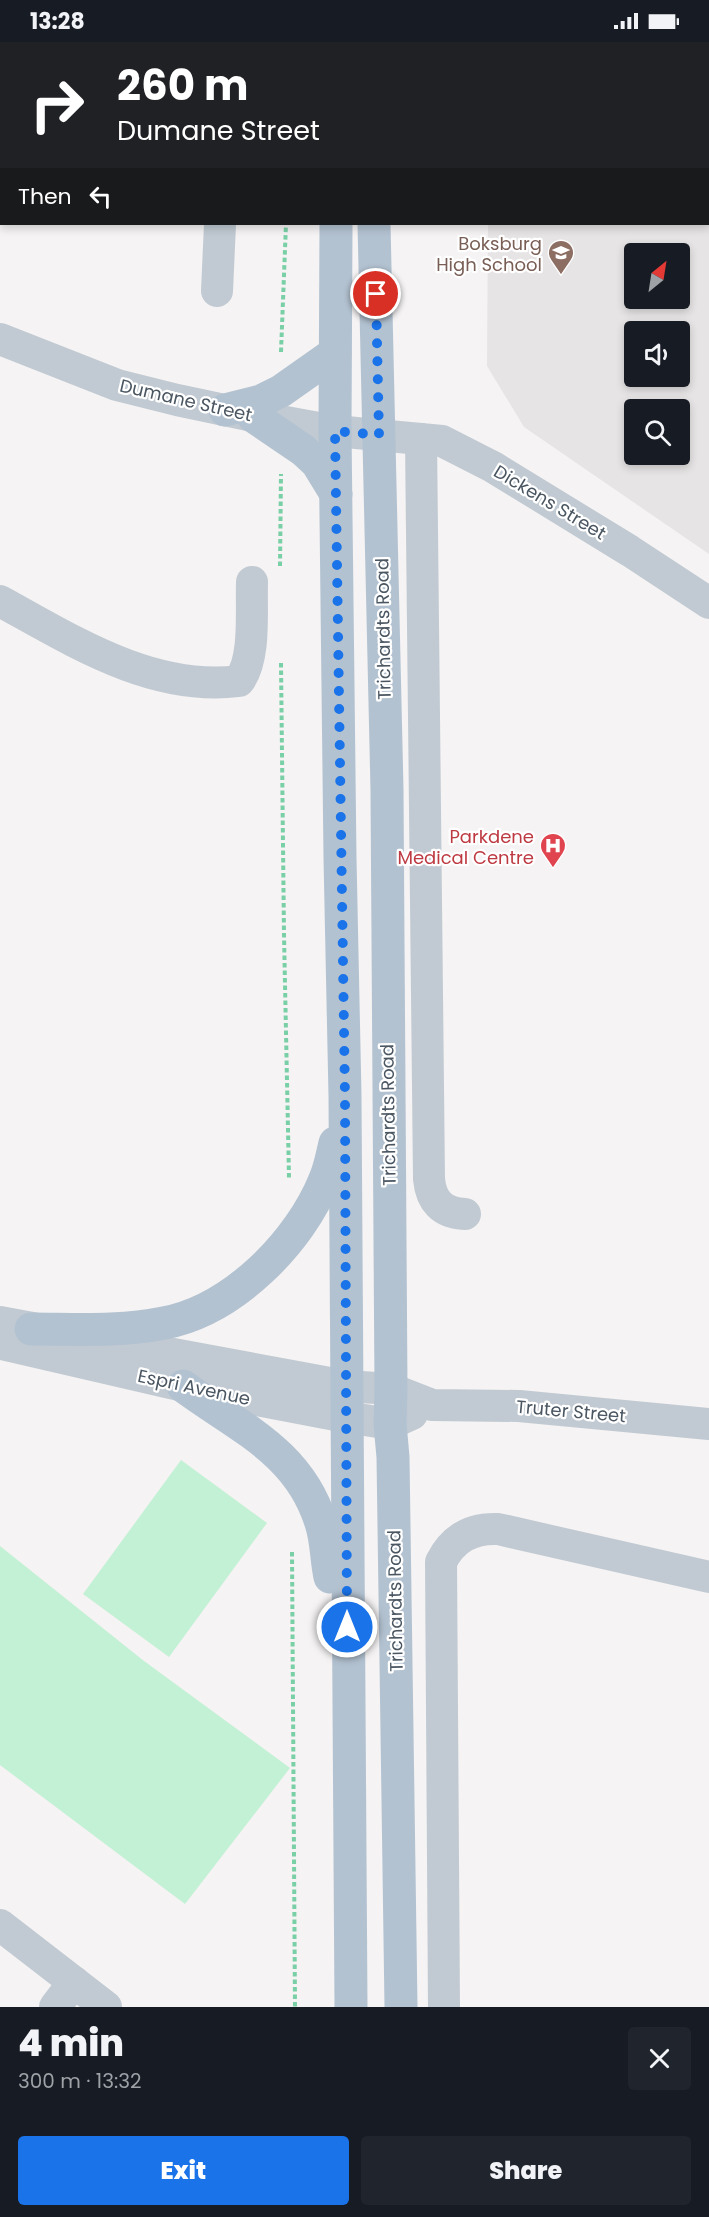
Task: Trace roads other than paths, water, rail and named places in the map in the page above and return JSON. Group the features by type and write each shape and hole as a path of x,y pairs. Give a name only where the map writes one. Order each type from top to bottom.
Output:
{"main road":[{"path":"336,225 335,431 345,1096 351,2007"},
{"name":"Trichardts Road","path":"374,225 387,790 392,1389 390,1424 393,1457 401,2007"},
{"path":"239,413 298,382 335,353"},
{"path":"239,413 283,435 317,463 336,494"},
{"path":"31,1329 132,1328 166,1323 194,1314 242,1286 291,1238 310,1209 325,1178 337,1137 345,1096"},
{"path":"183,1386 214,1410 261,1438 279,1454 298,1477 312,1500 321,1522 334,1594 347,1627"}],"street":[{"path":"217,291 220,225"},
{"name":"Dumane Street","path":"0,339 117,385 239,413 335,431 379,435"},
{"name":"Dickens Street","path":"379,435 442,441 493,467 630,551 709,603"},
{"path":"421,439 429,1179 430,1192 435,1202 445,1210 465,1214"},
{"path":"0,600 94,652 130,666 175,680 226,682 239,681 245,673 266,580"},
{"name":"Espri Avenue","path":"0,1322 346,1402 390,1424"},
{"name":"Espri Avenue","path":"0,1343 183,1386 346,1402 392,1389"},
{"name":"Truter Street","path":"392,1389 432,1405 519,1406 709,1424"},
{"name":"Truter Street","path":"390,1424 432,1405"},
{"path":"444,2007 441,1562 454,1543 464,1536 475,1531 498,1529 709,1577"},
{"path":"0,1925 106,2007"},
{"path":"55,2007 74,1982"}],"place":[{"name":"Boksburg High School","path":"561,276"},
{"name":"Parkdene Medical Centre","path":"553,869"}]}
